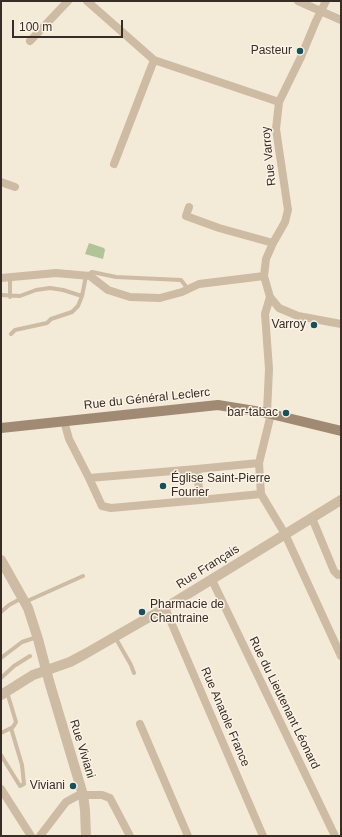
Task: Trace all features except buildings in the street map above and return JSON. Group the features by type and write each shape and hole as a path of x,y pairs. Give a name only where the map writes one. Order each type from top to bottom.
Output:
{"main road":[{"name":"Rue du Général Leclerc","path":"1,428 218,404 341,431"}],"street":[{"path":"30,41 68,1"},
{"path":"87,1 154,60 279,102"},
{"path":"298,1 341,20"},
{"name":"Rue Varroy","path":"326,1 279,102 276,129 288,210 285,222 266,259 264,276 270,296 279,308 287,312 341,324"},
{"path":"114,164 154,60"},
{"path":"1,182 15,187"},
{"path":"189,207 186,216 219,228 273,243"},
{"path":"5,277 56,273 90,276 108,290 130,297 160,298 199,284 264,276"},
{"path":"270,296 265,314 269,369 269,414 260,463 261,494 285,534 339,646 341,656"},
{"path":"64,421 69,439 90,478 102,506 111,508 261,494"},
{"path":"90,478 260,463"},
{"path":"197,469 200,500"},
{"name":"Rue Français","path":"4,693 34,675 70,662 165,608 341,500"},
{"path":"312,518 334,571 338,575 341,574"},
{"name":"Rue Viviani","path":"1,560 28,608 37,637 82,795 85,810 86,836"},
{"name":"Rue du Lieutenant Léonard","path":"212,580 335,836"},
{"name":"Rue Anatole France","path":"165,608 263,836"},
{"path":"140,724 188,836"},
{"path":"1,789 31,836"},
{"path":"40,836 66,802 82,795 102,795 110,798 130,836"}],"lane":[{"path":"12,334 15,330 47,323 51,319 72,312 78,306 82,296 86,276 92,272 116,277 180,280 188,289"},
{"path":"5,277 10,296"},
{"path":"1,295 20,296 36,290 50,288 82,296"},
{"path":"1,612 9,605 83,576"},
{"path":"1,658 22,642 37,637"},
{"path":"114,637 131,665 134,673"},
{"path":"1,678 14,666 30,656"},
{"path":"1,733 11,728 16,722 4,693"},
{"path":"1,755 20,786 24,784 22,765 11,728"}],"green space":[{"path":"89,243 104,248 103,259 85,254"}],"place":[{"name":"Pasteur","path":"300,51"},
{"name":"Varroy","path":"314,325"},
{"name":"bar-tabac","path":"286,413"},
{"name":"Église Saint-Pierre Fourier","path":"163,486"},
{"name":"Pharmacie de Chantraine","path":"142,612"},
{"name":"Viviani","path":"73,786"}]}
